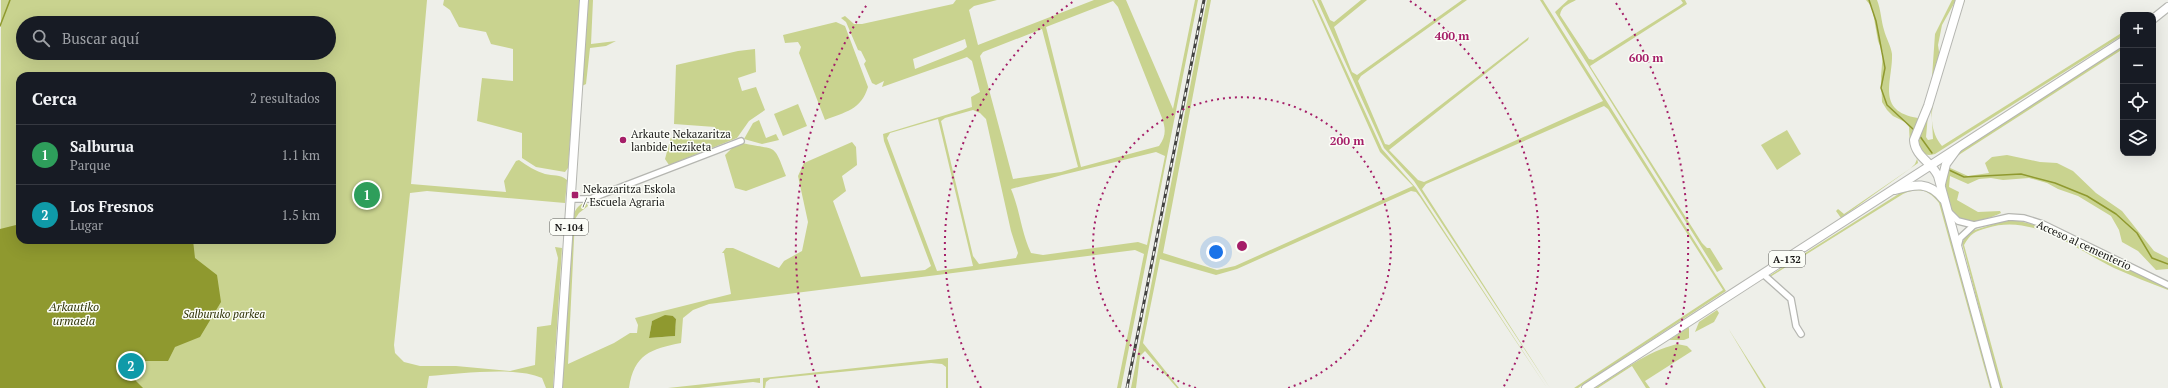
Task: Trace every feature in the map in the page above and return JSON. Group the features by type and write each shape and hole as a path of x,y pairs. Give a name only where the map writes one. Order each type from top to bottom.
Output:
{"main road":[{"name":"N-104","path":"558,388 584,0"},
{"path":"1960,0 1928,106 1914,140 1921,157 1931,164 1941,184 1996,388"},
{"path":"2156,17 2168,7"},
{"name":"A-132","path":"1586,388 1961,144 2120,43"},
{"path":"1941,184 1946,164 1961,144"},
{"path":"1926,185 1938,176"},
{"path":"1890,191 1909,186 1926,185 1934,189 1945,201"}],"street":[{"path":"570,199 590,199 741,140"},
{"path":"1948,212 1958,221 1968,226"},
{"name":"Acceso al cementerio","path":"1968,226 2009,217 2024,218 2042,224 2168,285"},
{"path":"1954,230 1968,226"},
{"path":"1958,248 1960,238 1968,226"},
{"path":"1763,274 1792,299 1796,326 1802,334"}],"green space":[{"name":"Salburuko parkea","path":"1,0 427,0 411,184 506,192 504,181 516,161 519,160 545,174 559,176 567,180 565,203 427,191 410,193 394,345 395,353 404,362 420,366 456,366 510,371 535,365 537,327 551,325 558,258 555,247 562,248 553,388 546,388 542,378 531,374 518,372 487,372 429,376 427,388 0,388"},
{"path":"444,0 580,0 568,168 565,172 536,167 522,158 522,133 477,121 482,78 513,81 513,49 491,44 486,32 459,27 450,10 443,5"},
{"path":"588,0 593,0 591,44 616,41 606,46 590,48 586,84 582,86"},
{"path":"956,0 997,0 974,6 969,10 978,45 1094,0 1126,0 1173,109 1195,0 1198,0 1121,388 1117,388 1144,254 1135,250 709,304 693,310 683,318 681,343 653,351 640,360 631,377 629,388 562,388 573,215 581,204 586,202 588,206 579,213 575,219 568,364 614,343 630,333 637,333 638,325 635,318 731,294 724,253 722,253 726,248 733,248 779,268 784,261 802,251 808,222 798,176 804,163 852,142 856,147 857,165 842,176 846,191 833,201 861,277 925,270 931,266 884,141 883,134 972,107 971,97 980,92 972,61 967,57 882,87 884,81 876,85 872,83 864,64 866,61 861,51 858,50 846,22 841,18 845,16 854,24 862,24 953,4","holes":["1113,1 1118,7 1162,118 1165,129 1164,136 1159,146 1081,167 1046,27","1042,29 1078,167 1061,172 1013,179 980,56 983,52","965,39 967,47 963,50 915,69 913,59","973,110 980,113 986,119 1011,231 1018,253 1016,258 979,264 973,256 941,121 945,118","938,119 973,266 937,271 887,138 890,133","1156,152 1165,156 1147,245 1138,242 1043,255 1031,253 1011,189","673,316 676,319 675,336 649,338 652,321"]},
{"path":"1207,0 1211,0 1163,253 1217,270 1235,266 1413,186 1380,152 1312,0 1314,0 1382,149 1416,188 1547,388 1420,197 1416,192 1411,191 1237,269 1216,275 1160,259 1143,343 1179,388 1177,388 1145,351 1140,356 1136,388 1131,388"},
{"path":"1317,0 1321,0 1330,20 1334,22 1361,0 1367,0 1334,27 1352,72 1357,75 1462,0 1467,0 1361,76 1358,81 1385,144 1389,145 1529,37 1528,40 1389,150 1418,180 1424,182 1603,101 1540,0 1543,0 1726,291 1578,388 1574,388 1723,290 1608,109 1604,106 1426,184 1422,189 1550,388 1414,181 1384,148"},
{"path":"1568,0 1576,0 1564,7 1560,15 1589,59 1593,60 1679,6 1683,3 1681,0 1685,0 1687,4 1590,66 1702,243 1707,248 1710,248 1723,269 1717,272 1555,12"},
{"path":"1866,0 1877,0 1884,30 1892,54 1889,84 1891,102 1896,109 1905,114 1918,118 1927,97 1932,77 1935,34 1952,0 1956,0 1942,25 1938,45 1940,58 1932,86 1913,136 1918,163 1911,168 1917,159 1910,145 1909,127 1905,122 1893,116 1882,102 1881,76 1883,53 1878,41 1872,7"},
{"path":"1962,0 1965,0 1955,27 1949,45"},
{"path":"836,22 845,26 868,87 865,95 857,105 846,112 825,120 799,53 801,47 798,42 785,43 783,35"},
{"path":"2120,34 2120,37 1935,154 1927,155 1922,152 1916,139 1928,115 1926,137 1928,140 1933,139 1931,105 1938,82 1932,109 1932,121 1935,135 1942,146"},
{"path":"2120,48 2120,51 1954,158 1956,154"},
{"path":"755,49 756,72 738,78 742,91 756,87 765,110 749,121 737,138 669,165 665,159 671,137 714,139 715,127 674,124 676,65 738,51"},
{"path":"798,104 807,126 783,136 774,114"},
{"path":"759,120 766,138 776,134 779,140 762,144 744,139 753,123"},
{"path":"1787,130 1801,154 1777,170 1761,145"},
{"path":"742,143 772,149 776,152 786,176 746,191 735,188 725,155 735,145"},
{"path":"2007,155 2040,162 2057,163 2073,171 2096,193 2122,211 2154,251 2168,258 2168,269 2156,270 2138,251 2122,242 2119,230 2111,216 2078,196 2058,189 2047,183 2029,178 2003,180 1991,178 1979,179 1968,184 1950,176 1949,187 1959,192 1957,200 1978,212 2000,211 2001,213 1971,223 1960,220 1954,215 1948,200 1946,191 1946,174 1948,167 1968,176 1989,173 1985,163 1992,157"},
{"path":"1911,168 1841,218 1836,211 1838,209 1844,214"},
{"path":"1908,188 1929,189 1942,203 1993,388 1990,388 1939,203 1931,195 1923,191 1919,190 1903,194 1770,277 1769,276"},
{"path":"2015,220 2039,226 2168,288 2168,290 2114,268 2069,243 2037,229 2021,225 2004,225 1979,230 1968,238 1964,245 2003,388 2000,388 1962,243 1968,232 2001,222"},
{"path":"1717,310 1719,313 1714,322 1695,332 1699,322"},
{"path":"1689,327 1689,338 1684,340 1669,340"},
{"path":"1728,328 1766,388 1764,388"},
{"path":"1677,344 1687,346 1692,351 1645,381 1650,388 1646,388 1632,366 1598,388 1595,388 1645,357 1666,347"},
{"path":"948,358 948,388 946,388 946,367 942,364 931,363 770,379 766,382 765,388 763,388 763,378"},
{"path":"760,378 760,383 753,382 699,388 668,388"}],"water":[{"name":"Arkautiko urmaela","path":"16,225 16,244 193,244 195,258 217,275 221,302 200,337 175,347 168,361 131,361 127,372 143,388 0,388 0,229"},
{"path":"665,315 673,316 676,319 675,336 649,338 652,321"}],"waterway":[{"path":"0,26 10,0"},
{"path":"1869,0 1876,21 1885,68 1881,88 1887,105 1913,129"},
{"path":"1919,135 1932,153"},
{"path":"1949,170 1964,177 2021,174 2055,183 2087,196 2116,214 2137,233 2152,258 2168,264"}],"railway":[{"path":"1127,388 1204,0"}],"place":[{"name":"Arkaute Nekazaritza lanbide heziketa","path":"623,140"},
{"name":"Salburua","path":"367,195"},
{"name":"Nekazaritza Eskola / Escuela Agraria","path":"575,195"},
{"name":"Los Fresnos","path":"131,366"}]}
